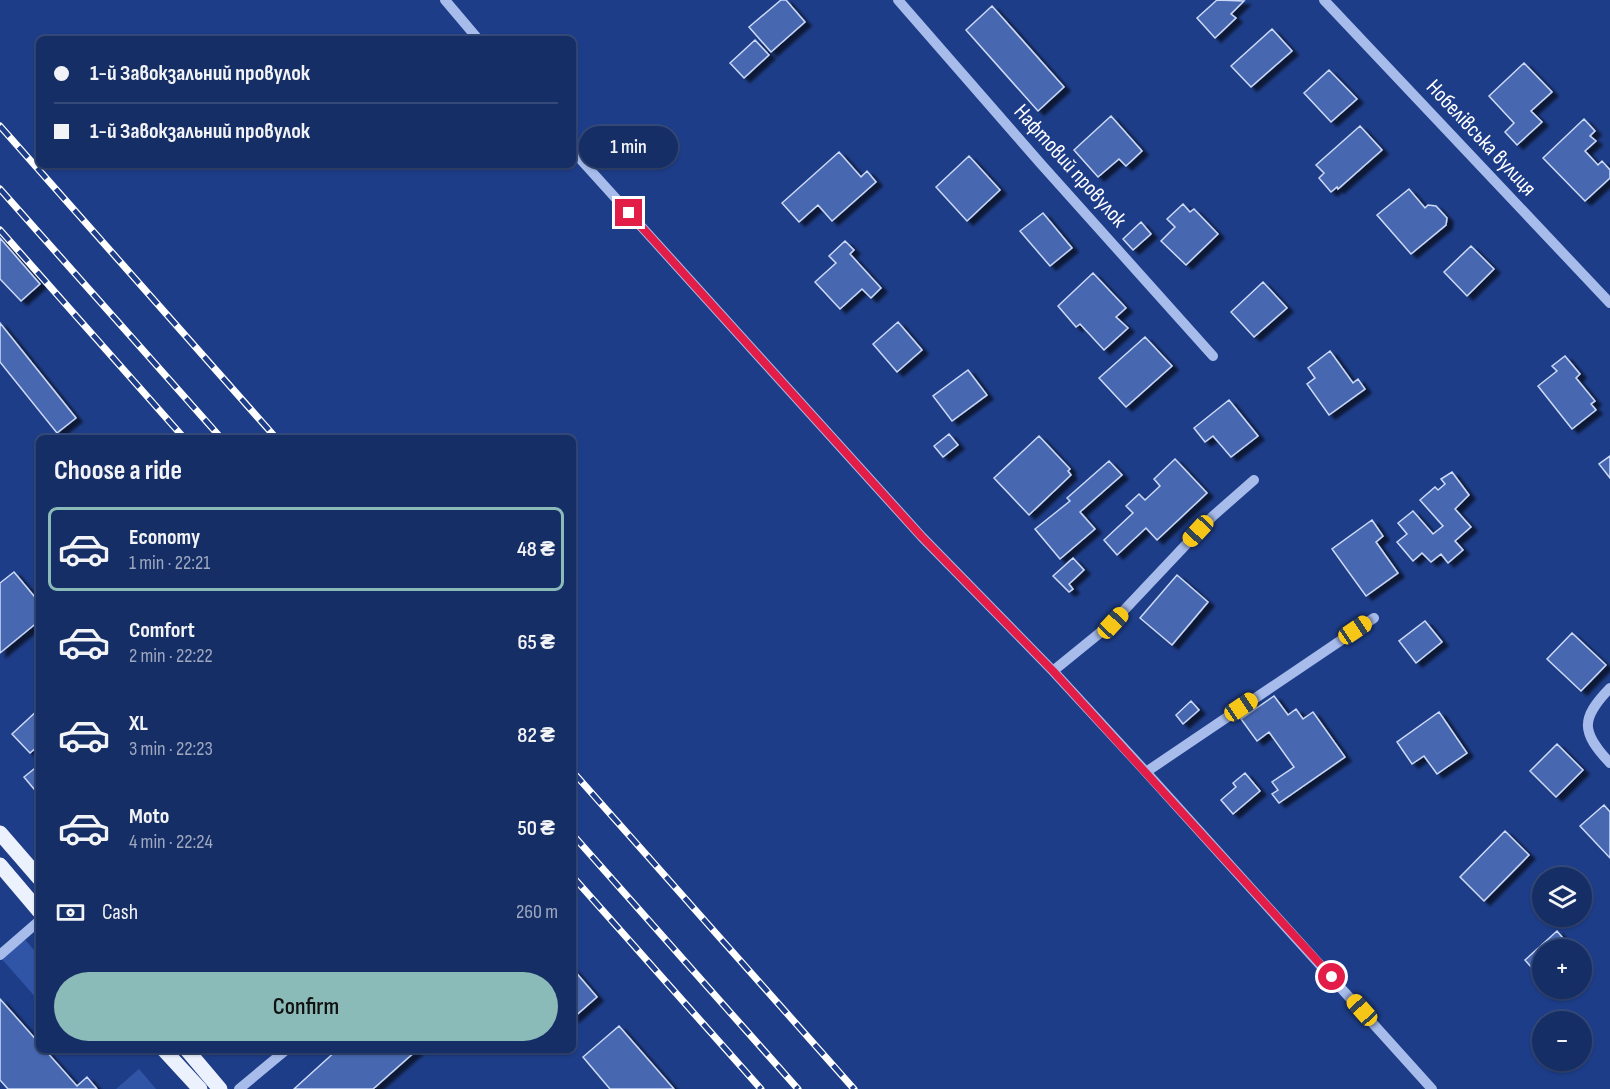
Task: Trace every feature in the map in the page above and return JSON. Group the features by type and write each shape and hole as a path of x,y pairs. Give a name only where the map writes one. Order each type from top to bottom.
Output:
{"main road":[{"path":"0,834 36,875"},
{"path":"0,865 36,907"},
{"path":"167,1053 200,1089"},
{"path":"189,1053 220,1089"}],"street":[{"path":"445,0 475,36"},
{"name":"Нафтовий провулок","path":"898,0 1041,164 1214,356"},
{"name":"Нобелівська вулиця","path":"1324,0 1610,303"},
{"path":"576,154 922,537 1053,671 1432,1089"},
{"path":"1053,671 1113,623 1213,516 1254,480"},
{"path":"1146,772 1374,618"},
{"path":"1610,688 1598,700 1587,724 1589,737 1610,763"},
{"path":"0,955 36,924"},
{"path":"239,1089 282,1053"}],"shaded area":[{"path":"22,936 36,952 36,998 0,957"},
{"path":"139,1069 156,1089 116,1089"}],"building":[{"path":"781,0 786,0 805,22 771,52 749,27"},
{"path":"1217,0 1244,1 1231,14 1236,18 1215,38 1197,18"},
{"path":"992,6 1064,87 1038,111 966,30"},
{"path":"1272,29 1292,51 1251,87 1231,66"},
{"path":"755,40 769,55 744,78 730,63"},
{"path":"1524,63 1552,92 1531,111 1542,122 1517,145 1505,132 1514,123 1489,96"},
{"path":"1329,70 1357,99 1331,122 1304,93"},
{"path":"1111,116 1142,151 1126,166 1119,159 1098,177 1074,150"},
{"path":"1584,119 1595,131 1590,136 1596,141 1585,151 1598,165 1602,161 1610,170 1610,178 1585,201 1543,158"},
{"path":"1360,126 1382,150 1338,189 1337,187 1331,192 1319,178 1324,173 1316,165"},
{"path":"839,152 861,177 867,171 876,182 832,221 818,205 799,222 782,203"},
{"path":"969,156 1000,190 967,221 936,187"},
{"path":"1409,189 1425,208 1428,205 1436,206 1447,218 1446,225 1411,254 1377,215"},
{"path":"1183,204 1190,212 1194,209 1218,234 1186,265 1161,241 1175,227 1167,219"},
{"path":"1043,213 1072,248 1050,266 1020,231"},
{"path":"1141,222 1151,234 1133,250 1123,239"},
{"path":"0,238 40,284 21,301 0,279"},
{"path":"845,241 854,250 850,254 881,288 871,298 862,289 840,309 815,282 836,263 829,256"},
{"path":"1471,246 1494,269 1467,296 1444,272"},
{"path":"1093,273 1126,308 1116,317 1128,328 1104,350 1080,324 1076,327 1058,306"},
{"path":"1263,282 1287,308 1254,337 1231,312"},
{"path":"898,322 922,350 897,372 873,344"},
{"path":"0,323 76,418 57,433 0,362"},
{"path":"1145,337 1172,366 1126,407 1099,378"},
{"path":"1330,351 1353,383 1358,379 1365,389 1329,415 1307,384 1315,378 1308,368"},
{"path":"1565,356 1580,374 1576,378 1595,401 1591,404 1596,410 1572,429 1538,386 1557,371 1552,366"},
{"path":"968,370 987,395 952,421 933,396"},
{"path":"1229,400 1258,436 1231,457 1213,436 1205,442 1194,428"},
{"path":"949,434 958,445 943,457 934,446"},
{"path":"1039,436 1070,469 1068,471 1071,475 1029,515 994,478"},
{"path":"1610,456 1610,478 1599,464"},
{"path":"1175,459 1207,493 1157,540 1146,528 1117,555 1104,540 1133,513 1126,506 1139,494 1145,500 1160,486 1154,479"},
{"path":"1109,461 1122,475 1080,512 1095,529 1060,559 1035,529 1070,501 1067,498"},
{"path":"1452,472 1469,495 1455,509 1471,527 1455,541 1463,550 1448,563 1441,554 1431,562 1422,553 1413,561 1397,542 1407,534 1398,523 1413,511 1433,534 1443,526 1420,500 1435,487 1438,490 1445,484 1441,479"},
{"path":"1372,520 1383,536 1376,542 1398,573 1366,596 1332,549"},
{"path":"1073,558 1084,570 1069,584 1073,589 1069,592 1053,576"},
{"path":"14,572 36,598 36,623 0,653 0,583"},
{"path":"1177,575 1208,602 1172,645 1140,618"},
{"path":"1425,621 1442,642 1416,663 1399,641"},
{"path":"1572,633 1606,665 1581,691 1547,659"},
{"path":"1274,696 1288,715 1296,709 1303,719 1313,712 1345,757 1279,803 1272,794 1278,790 1272,782 1294,767 1269,732 1257,741 1241,719"},
{"path":"1191,701 1199,710 1183,724 1176,715"},
{"path":"36,712 36,748 30,753 12,734"},
{"path":"1439,712 1467,753 1437,774 1424,756 1412,764 1397,742"},
{"path":"1557,744 1583,770 1556,797 1530,771"},
{"path":"36,767 36,791 24,777"},
{"path":"1245,773 1260,791 1233,814 1221,800 1236,787 1233,783"},
{"path":"1604,805 1610,812 1610,858 1580,826"},
{"path":"1505,831 1529,855 1484,901 1460,877"},
{"path":"1557,931 1564,939 1548,939"},
{"path":"1532,954 1532,968 1525,960"},
{"path":"576,972 597,997 576,1015"},
{"path":"0,999 36,1040 36,1053 48,1053 77,1086 87,1077 97,1089 8,1089 0,1080"},
{"path":"619,1026 674,1089 610,1089 583,1057"},
{"path":"334,1053 414,1053 373,1089 294,1089"}],"railway":[{"path":"0,126 36,167"},
{"path":"37,168 273,435"},
{"path":"0,189 218,435"},
{"path":"0,230 181,435"},
{"path":"576,775 854,1089"},
{"path":"576,838 798,1089"},
{"path":"576,880 761,1089"}],"route":[{"path":"629,213 922,537 1053,671 1332,977"}]}
